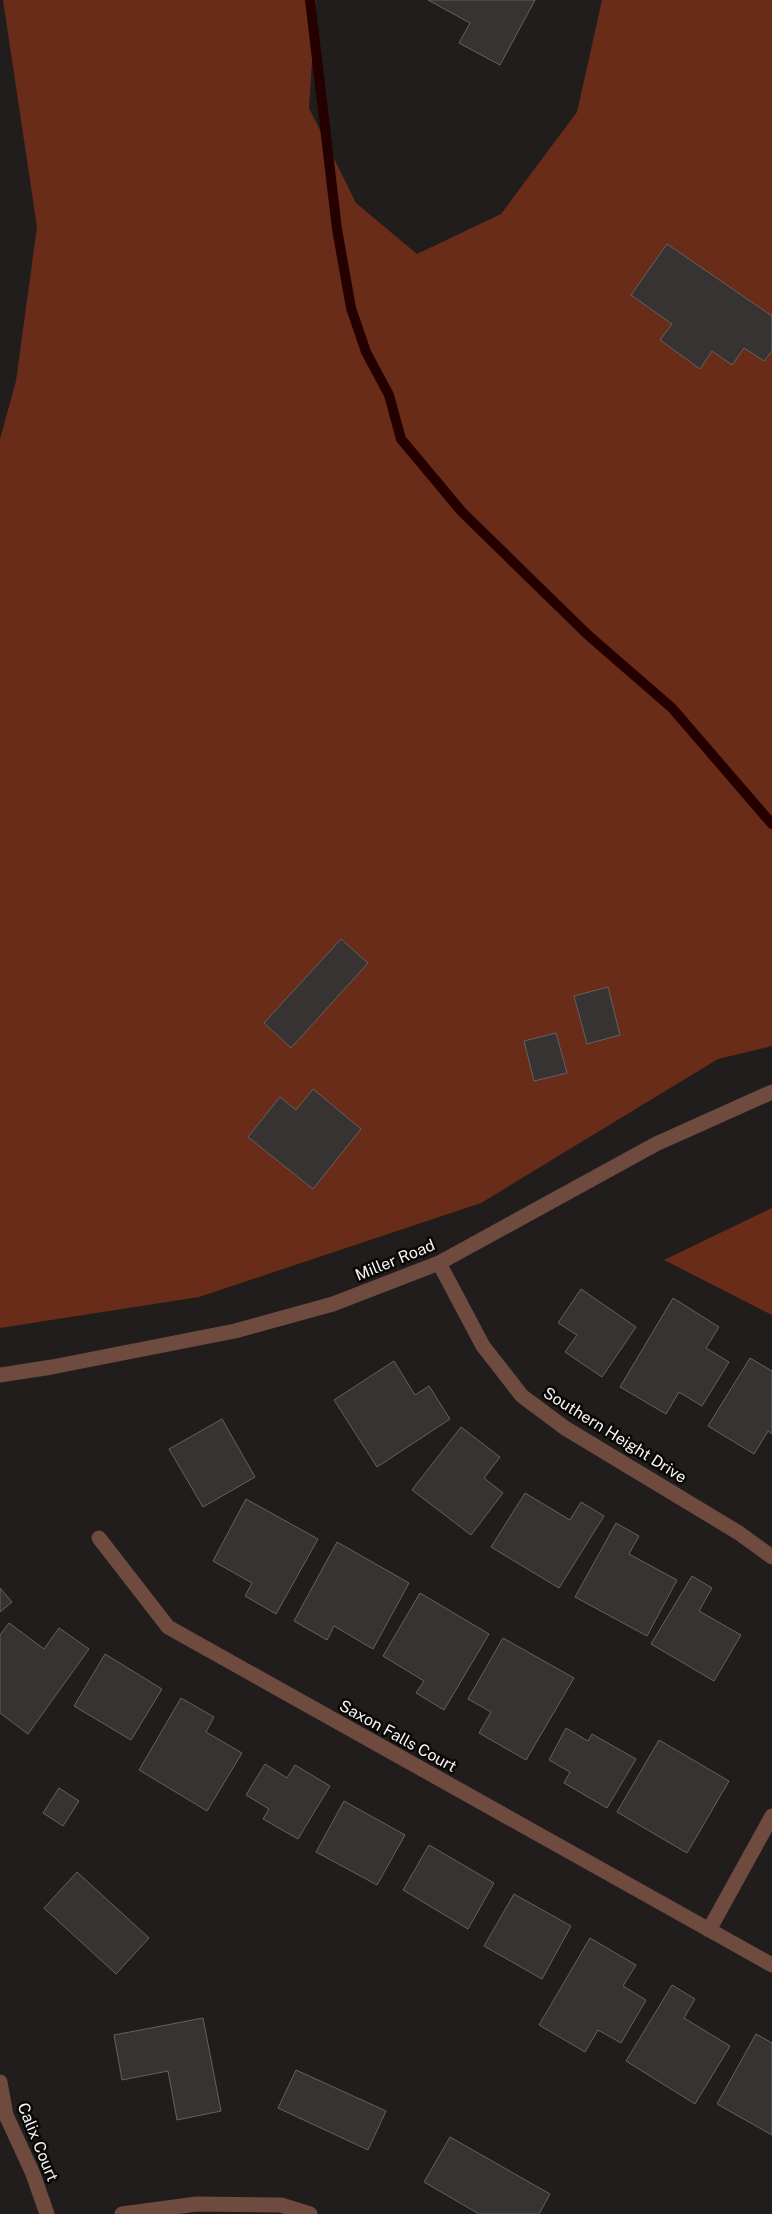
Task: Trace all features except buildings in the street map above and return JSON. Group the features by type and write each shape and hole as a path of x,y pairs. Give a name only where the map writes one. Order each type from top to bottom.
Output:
{"street":[{"name":"Miller Road","path":"0,1375 52,1367 235,1331 333,1304 439,1263 656,1144 772,1092"},
{"name":"Southern Height Drive","path":"439,1263 483,1346 522,1396 565,1428 740,1532 772,1557"},
{"name":"Saxon Falls Court","path":"99,1538 168,1627 772,1965"},
{"path":"709,1930 772,1816"},
{"name":"Calix Court","path":"0,2082 6,2115 33,2174 47,2214"},
{"path":"122,2214 197,2204 280,2205 310,2214"}],"shaded area":[{"path":"3,0 316,0 309,108 356,203 417,254 501,214 577,112 602,0 772,0 772,1046 718,1059 481,1203 199,1297 0,1328 0,439 16,381 37,227"},
{"path":"772,1208 772,1315 664,1260"}],"waterway":[{"path":"310,0 337,229 351,308 366,352 389,395 401,439 462,512 588,635 672,708 772,824"}]}
